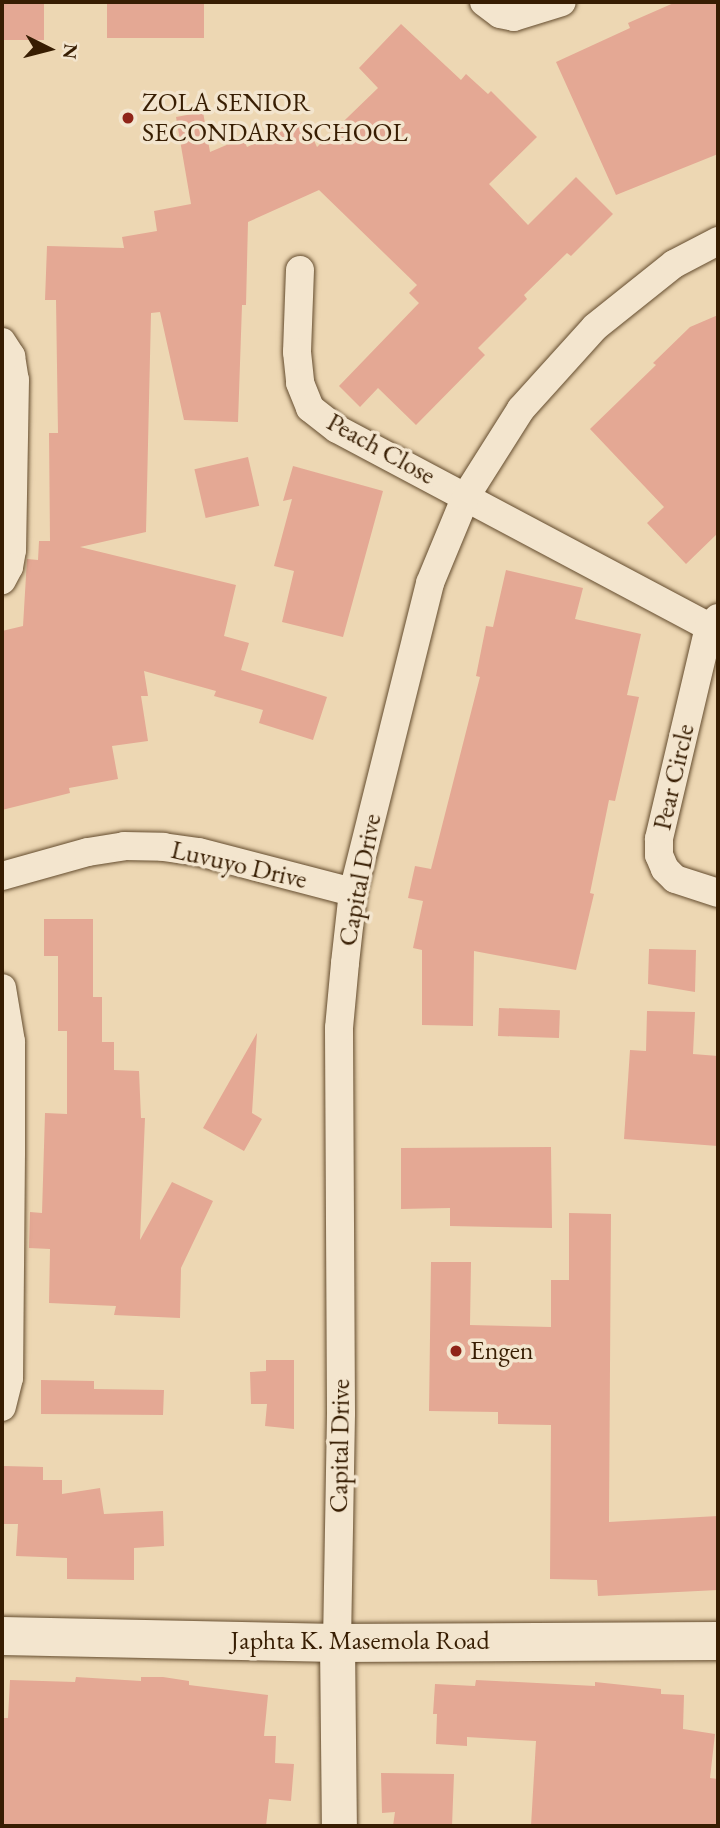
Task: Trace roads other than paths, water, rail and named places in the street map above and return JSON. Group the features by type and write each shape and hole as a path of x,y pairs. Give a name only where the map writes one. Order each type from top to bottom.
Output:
{"main road":[{"name":"Japhta K. Masemola Road","path":"2,1636 337,1643 718,1641"}],"street":[{"path":"484,2 500,14 514,17 562,2"},
{"name":"Capital Drive","path":"337,1643 341,1413 339,1028 353,892 430,583 466,496 521,409 595,327 674,264 718,241"},
{"name":"Peach Close","path":"300,270 297,352 300,383 310,408 337,429 466,496"},
{"path":"2,342 11,356 15,380 12,550 2,580"},
{"name":"Pear Circle","path":"466,496 714,622 659,839 659,855 665,869 675,879 718,893"},
{"name":"Luvuyo Drive","path":"2,876 88,852 124,846 163,847 199,852 353,892"},
{"path":"2,988 11,1042 6,1154 9,1378 2,1408"},
{"path":"337,1643 339,1826"}],"place":[{"name":"ZOLA SENIOR SECONDARY SCHOOL","path":"128,118"},
{"name":"Engen","path":"456,1351"}]}
